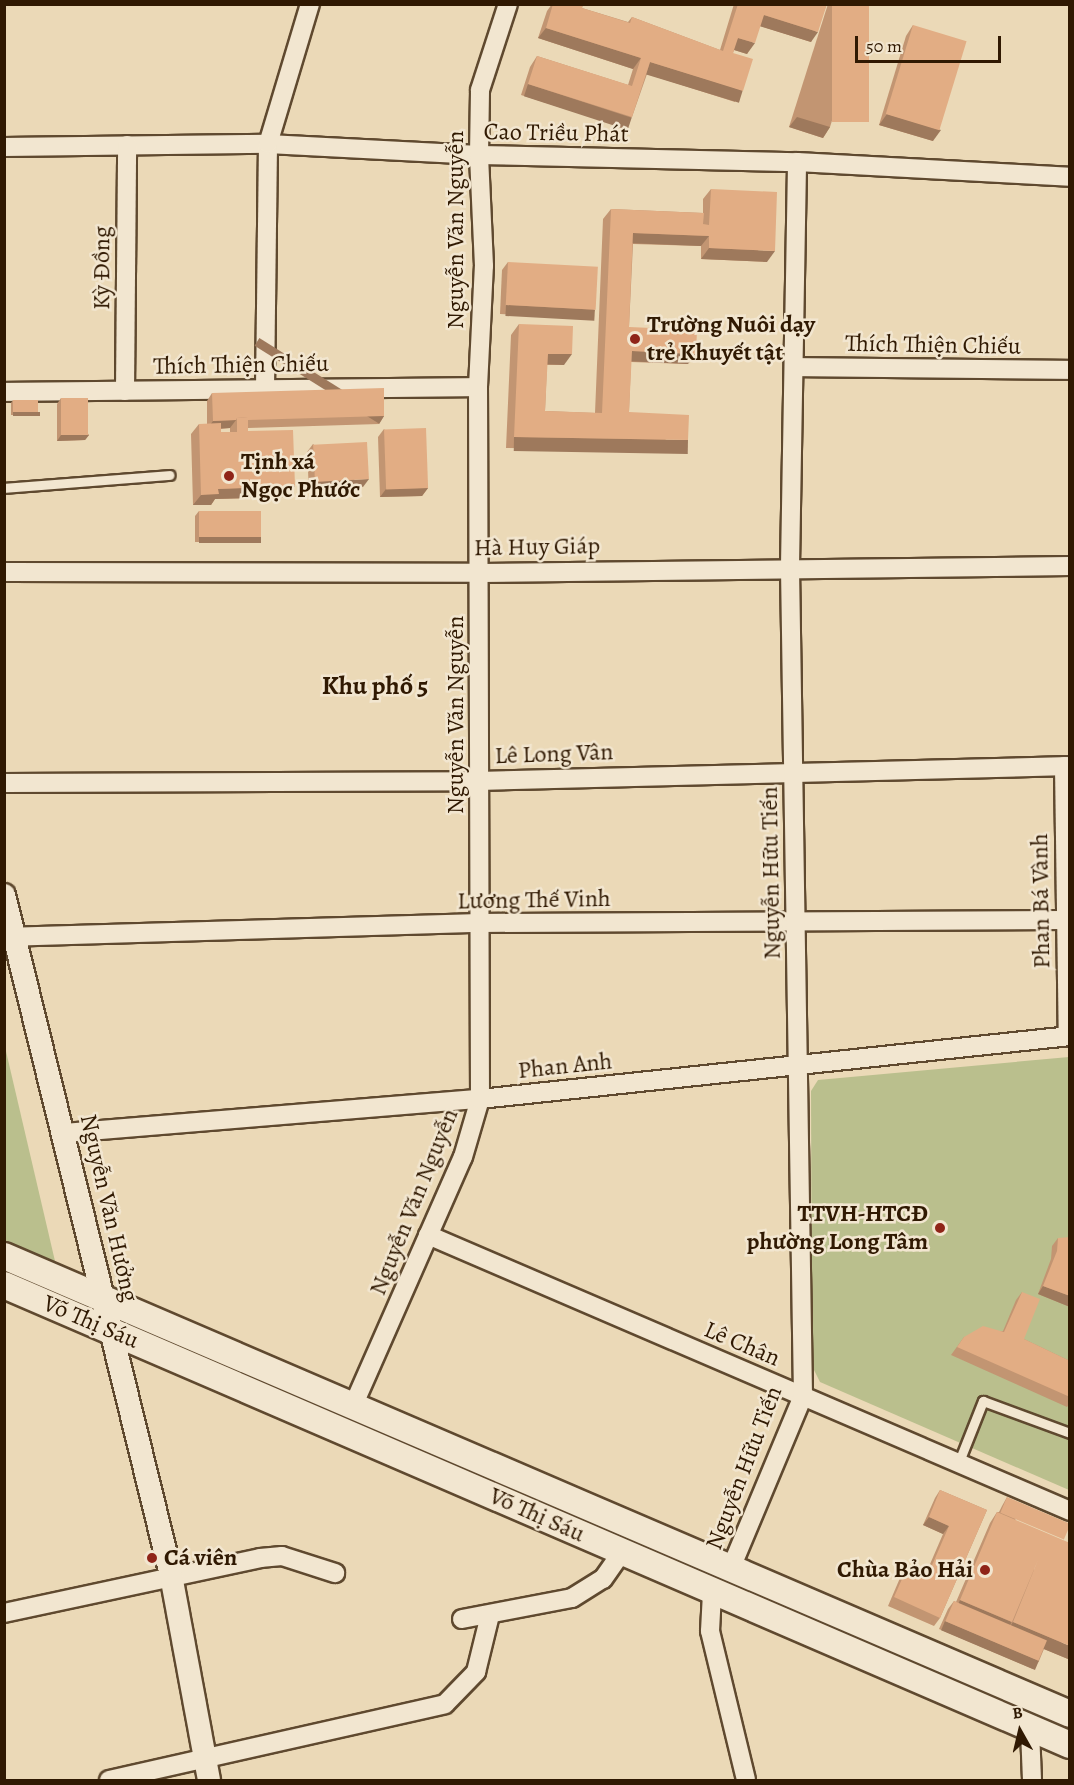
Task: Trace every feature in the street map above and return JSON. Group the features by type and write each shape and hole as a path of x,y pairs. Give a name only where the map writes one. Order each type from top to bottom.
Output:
{"main road":[{"name":"Võ Thị Sáu","path":"4,1256 103,1296 730,1569 1070,1714"},
{"name":"Võ Thị Sáu","path":"4,1285 1030,1730 1070,1744"}],"street":[{"path":"264,389 268,144 310,4"},
{"name":"Nguyễn Văn Nguyễn","path":"353,1406 463,1157 480,1099 478,780 481,573 478,387 484,267 478,155 480,90 508,4"},
{"name":"Cao Triều Phát","path":"4,147 268,144 478,155 797,162 1070,177"},
{"name":"Kỳ Đồng","path":"125,391 127,145"},
{"name":"Nguyễn Hữu Tiến","path":"730,1569 803,1396 790,566 796,367 797,162"},
{"name":"Thích Thiện Chiếu","path":"796,367 1070,370"},
{"name":"Thích Thiện Chiếu","path":"4,392 478,387"},
{"name":"Hà Huy Giáp","path":"4,572 481,573 790,566 1070,566"},
{"name":"Lê Long Vân","path":"4,783 478,780 1067,766"},
{"name":"Phan Bá Vành","path":"1067,766 1064,920 1069,1036"},
{"name":"Nguyễn Văn Hưởng","path":"4,895 10,937 64,1133 171,1575 207,1770"},
{"name":"Lương Thế Vinh","path":"10,937 480,923 1064,920"},
{"name":"Phan Anh","path":"64,1133 480,1099 1069,1036"},
{"name":"Lê Chân","path":"428,1235 1070,1512"},
{"path":"462,1619 572,1598 603,1579 621,1553"},
{"path":"4,1613 171,1575 282,1556 335,1573"},
{"path":"712,1593 710,1631 746,1780"},
{"path":"109,1780 207,1770 445,1704 476,1672 490,1615"},
{"path":"1030,1730 1032,1780"}],"lane":[{"path":"4,488 170,475"},
{"path":"958,1464 983,1401 1070,1432"}],"green space":[{"path":"5,1047 58,1274 5,1249"},
{"name":"TTVH-HTCĐ phường Long Tâm","path":"1069,1057 1069,1490 820,1382 812,1366 811,1091 818,1080"}],"building":[{"path":"553,4 583,4 582,8 630,23 632,17 723,51 738,4 827,4 818,32 764,15 755,43 738,38 733,53 753,59 743,91 650,62 632,117 528,84 537,56 632,86 641,58 546,28"},
{"path":"832,4 869,4 869,122 832,122"},
{"path":"913,25 967,41 939,130 886,114"},
{"path":"711,189 777,192 775,251 709,248 709,236 633,233 629,327 697,330 696,354 632,351 629,412 689,415 688,440 514,437 519,324 573,326 572,354 548,354 545,411 602,413 611,209 704,213 703,224 709,225"},
{"path":"508,262 598,267 596,310 506,305"},
{"path":"384,388 384,416 248,420 248,417 213,421 212,393"},
{"path":"61,398 88,398 88,435 61,435"},
{"path":"13,400 38,400 38,412 13,412"},
{"path":"248,417 248,431 293,430 295,486 218,489 219,494 201,495 199,424 221,423 221,432 237,432 237,418"},
{"path":"426,428 428,488 386,489 384,429"},
{"path":"367,442 369,479 315,482 313,445"},
{"path":"199,511 261,511 261,537 199,537"},
{"path":"1070,1237 1070,1296 1043,1286 1057,1251 1058,1238"},
{"path":"1022,1292 1040,1299 1024,1339 1070,1361 1070,1397 957,1347 964,1337 983,1326 1004,1332"},
{"path":"940,1490 987,1510 940,1618 894,1597 906,1570 926,1579 949,1526 929,1517"},
{"path":"1007,1497 1070,1524 1064,1540 1000,1513"},
{"path":"997,1512 1070,1543 1070,1646 1013,1622 1038,1560 1012,1622 960,1600"},
{"path":"954,1601 1047,1640 1038,1661 945,1621"}],"place":[{"name":"Trường Nuôi dạy trẻ Khuyết tật","path":"635,339"},
{"name":"Tịnh xá Ngọc Phước","path":"229,476"},
{"name":"TTVH-HTCĐ phường Long Tâm","path":"940,1228"},
{"name":"Cá viên","path":"152,1558"},
{"name":"Chùa Bảo Hải","path":"985,1570"}],"district":[{"name":"Khu phố 5","path":"375,686"}]}
